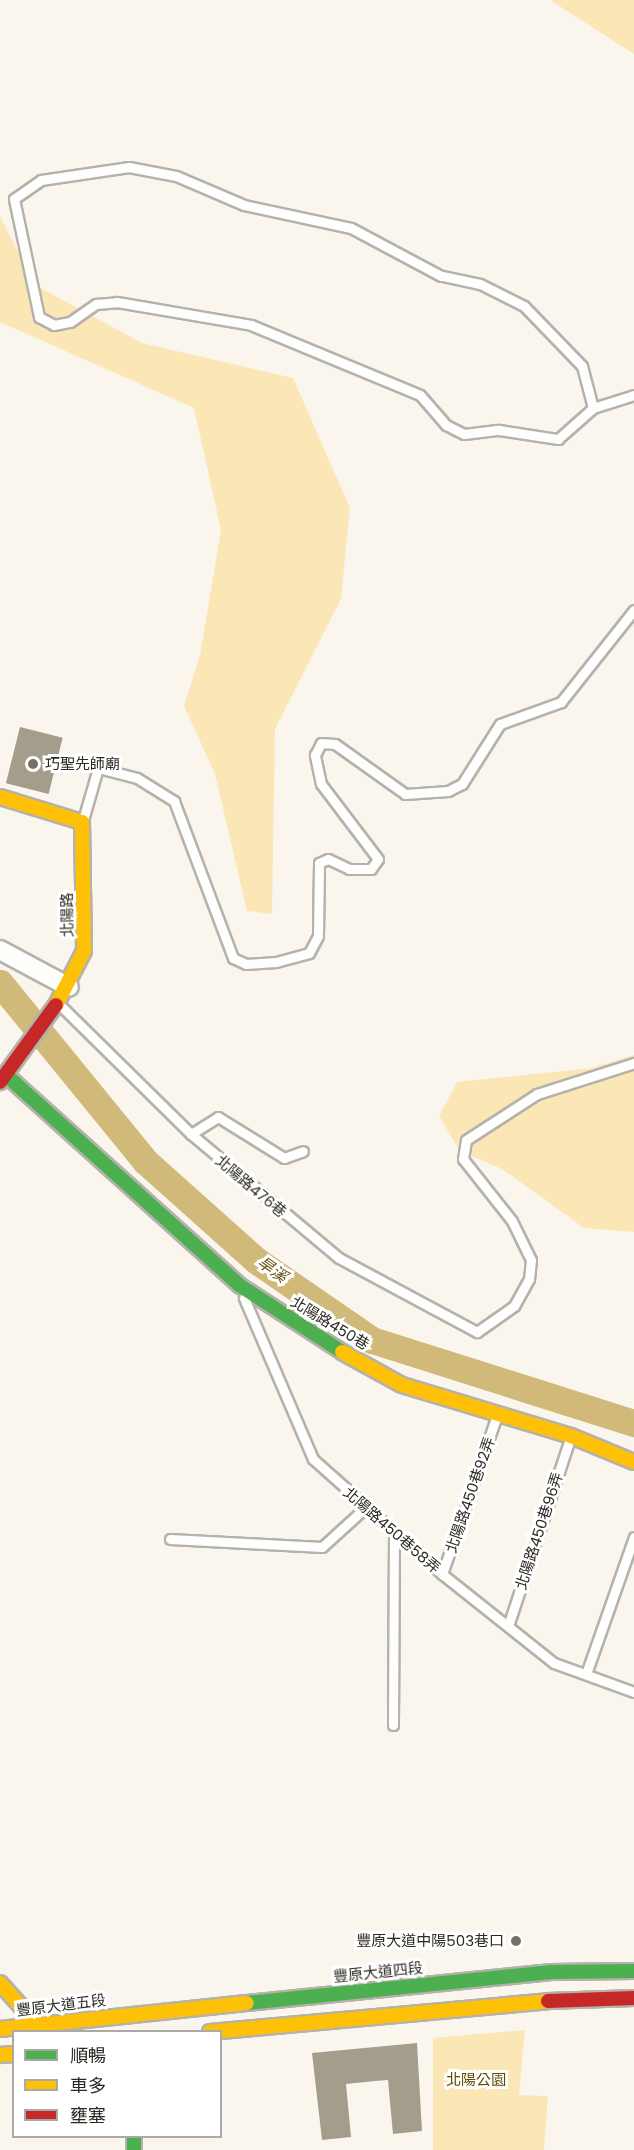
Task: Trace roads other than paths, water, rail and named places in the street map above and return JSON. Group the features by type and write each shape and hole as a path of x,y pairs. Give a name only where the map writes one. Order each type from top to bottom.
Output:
{"street":[{"path":"0,797 82,822"},
{"name":"北陽路","path":"4,1074 62,994 84,951 82,822"},
{"path":"0,950 62,994"},
{"name":"北陽路450巷","path":"4,1074 239,1285 402,1385 571,1436 634,1462"},
{"name":"豐原大道四段","path":"126,2013 551,1972 634,1971"},
{"path":"0,1983 41,2028"},
{"path":"220,2030 496,2003 634,1998"},
{"path":"126,2013 128,2030"},
{"name":"豐原大道五段","path":"0,2029 41,2028 126,2013"}],"lane":[{"path":"592,408 582,366 524,306 480,284 441,276 351,228 244,205 176,176 129,167 41,180 14,199 39,317 54,325 70,322 96,304 117,302 251,325 420,395 446,425 464,434 499,430 558,439 592,408 634,395"},
{"path":"82,822 98,768 137,778 174,801 233,958 256,963 309,953 318,936 319,863 328,859 350,869 371,869 378,859 321,784 315,755 321,743 336,744 405,794 448,791 462,784 500,724 561,702 634,610"},
{"name":"北陽路476巷","path":"62,994 191,1134 339,1258 477,1332 514,1306 529,1279 531,1260 512,1221 463,1159 466,1140 537,1094 634,1063"},
{"path":"191,1134 218,1118 284,1158 303,1151"},
{"name":"北陽路450巷58弄","path":"239,1285 313,1459 365,1508 442,1574 554,1663 634,1692"},
{"name":"北陽路450巷92弄","path":"442,1574 497,1415"},
{"name":"北陽路450巷96弄","path":"508,1626 571,1436"},
{"path":"170,1539 322,1547 365,1508"},
{"path":"393,1725 394,1533"},
{"path":"586,1674 634,1537"}],"waterway":[{"name":"旱溪","path":"0,983 145,1161 257,1261 372,1340 634,1423"}],"place":[{"name":"巧聖先師廟","path":"33,764"},
{"name":"豐原大道中陽503巷口","path":"516,1941"}],"park label":[{"name":"北陽公園","path":"476,2080"}]}
